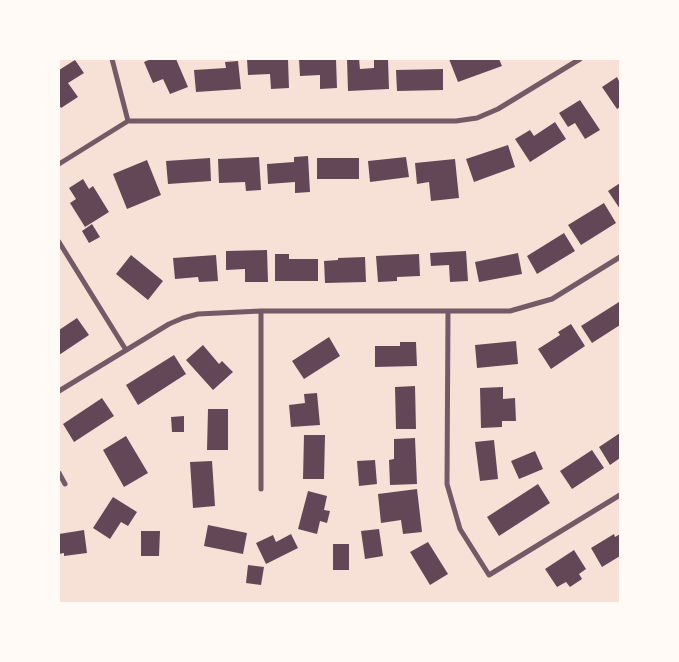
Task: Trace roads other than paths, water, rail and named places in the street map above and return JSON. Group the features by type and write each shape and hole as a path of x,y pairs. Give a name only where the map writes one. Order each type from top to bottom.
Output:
{"street":[{"path":"112,59 128,121"},
{"path":"59,164 128,121 456,121 477,118 498,109 580,59"},
{"path":"59,242 126,350"},
{"path":"59,391 183,318 198,314 261,311 510,311 552,299 620,257"},
{"path":"260,489 261,311"},
{"path":"448,311 447,484 460,529 489,575 620,495"},
{"path":"59,473 65,484"}]}
